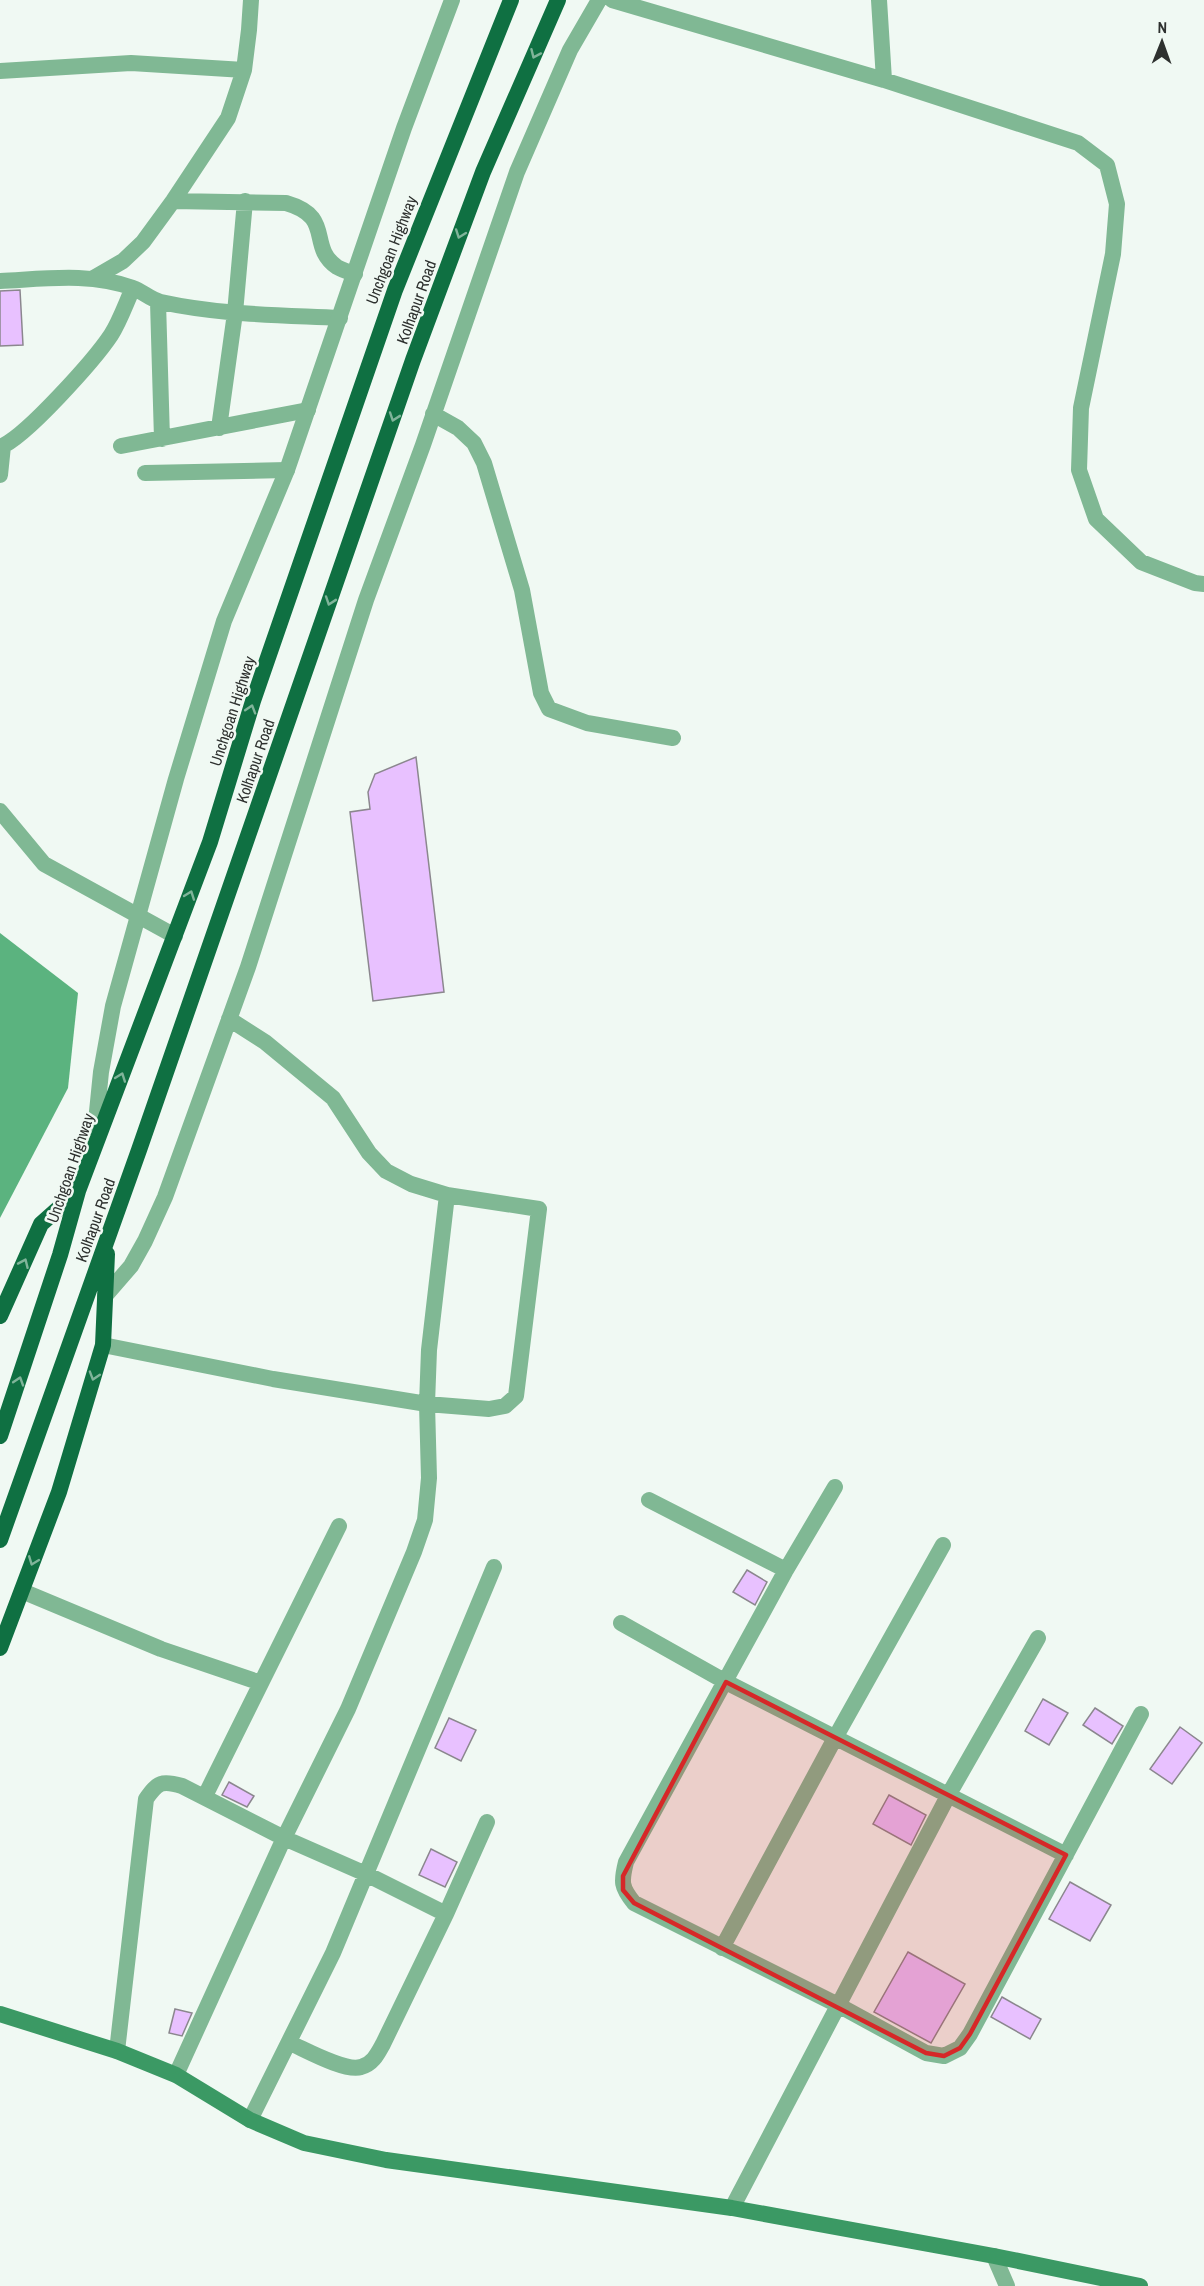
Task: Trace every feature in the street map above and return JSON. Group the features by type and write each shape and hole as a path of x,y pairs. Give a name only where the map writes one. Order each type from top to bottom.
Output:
{"highway":[{"name":"Unchgoan Highway","path":"0,1436 60,1255 78,1191 210,842 257,690 395,290 511,0"},
{"name":"Kolhapur Road","path":"0,1540 413,360 483,171 558,0"},
{"path":"0,1316 41,1224 78,1191"},
{"path":"0,1648 59,1492 103,1345 108,1235"}],"main road":[{"path":"0,2014 117,2051 176,2075 250,2120 304,2143 386,2160 732,2208 994,2256 1140,2286"}],"street":[{"path":"92,279 123,261 136,248 173,201 228,118 244,69 251,0"},
{"path":"93,1151 101,1072 113,1005 176,779 224,621 287,470 404,128 452,0"},
{"path":"105,1296 131,1266 146,1241 161,1206 229,1019 366,600 434,414 517,172 570,50 599,0"},
{"path":"616,0 884,80 1078,143 1107,165 1118,204 1113,254 1081,408 1079,470 1096,519 1141,562 1195,583 1204,584"},
{"path":"879,0 884,80"},
{"path":"0,71 131,63 244,69"},
{"path":"173,201 286,203 301,208 312,216 318,227 320,242 327,256 337,266 355,274"},
{"path":"219,428 235,313 245,201"},
{"path":"0,281 92,279 133,288 158,302 235,313 340,318"},
{"path":"0,475 2,447 23,432 94,358 113,333 133,288"},
{"path":"158,302 162,439"},
{"path":"121,446 308,410"},
{"path":"434,414 459,428 474,443 484,463 522,590 541,693 549,709 587,723 673,738"},
{"path":"145,473 287,470"},
{"path":"0,811 45,864 175,936"},
{"path":"103,1345 273,1379 427,1404 489,1409 505,1406 516,1396 539,1209 447,1196 411,1184 386,1171 369,1153 333,1098 265,1042 229,1019"},
{"path":"176,2075 284,1838 348,1709 414,1552 425,1520 429,1478 427,1404 429,1350 447,1196"},
{"path":"835,1487 786,1570 626,1862 623,1890 634,1903 838,2005 926,2053 944,2056 960,2048 970,2034 1141,1714"},
{"path":"649,1500 786,1570"},
{"path":"205,1796 339,1526"},
{"path":"722,1948 835,1738 943,1545"},
{"path":"250,2120 333,1953 494,1567"},
{"path":"22,1591 161,1649 261,1683"},
{"path":"621,1623 726,1682 1066,1855"},
{"path":"732,2208 949,1794 1038,1638"},
{"path":"117,2051 146,1799 155,1786 168,1781 205,1796 284,1838 366,1874 446,1914"},
{"path":"290,2043 344,2066 360,2068 374,2060 446,1914 487,1822"},
{"path":"994,2256 1007,2286"}],"highlighted area":[{"path":"726,1682 1066,1855 970,2034 960,2048 944,2056 926,2053 634,1903 623,1890 623,1876"}],"shaded area":[{"path":"0,933 78,993 68,1088 0,1218"}],"building":[{"path":"20,290 23,345 0,346 0,291"},
{"path":"416,757 444,992 373,1001 350,812 370,809 368,792 375,774"},
{"path":"747,1570 767,1582 755,1605 733,1592"},
{"path":"1043,1699 1068,1713 1049,1745 1025,1731"},
{"path":"1095,1708 1123,1726 1112,1744 1083,1725"},
{"path":"449,1718 476,1730 461,1761 435,1748"},
{"path":"1180,1727 1202,1743 1172,1784 1150,1769"},
{"path":"229,1782 254,1796 247,1807 222,1795"},
{"path":"889,1795 926,1815 911,1845 873,1824"},
{"path":"431,1849 457,1862 445,1887 419,1875"},
{"path":"1070,1882 1111,1905 1090,1941 1049,1919"},
{"path":"908,1952 965,1984 931,2043 874,2012"},
{"path":"1002,1997 1041,2019 1030,2039 991,2017"},
{"path":"175,2009 192,2013 182,2036 169,2033"}]}
